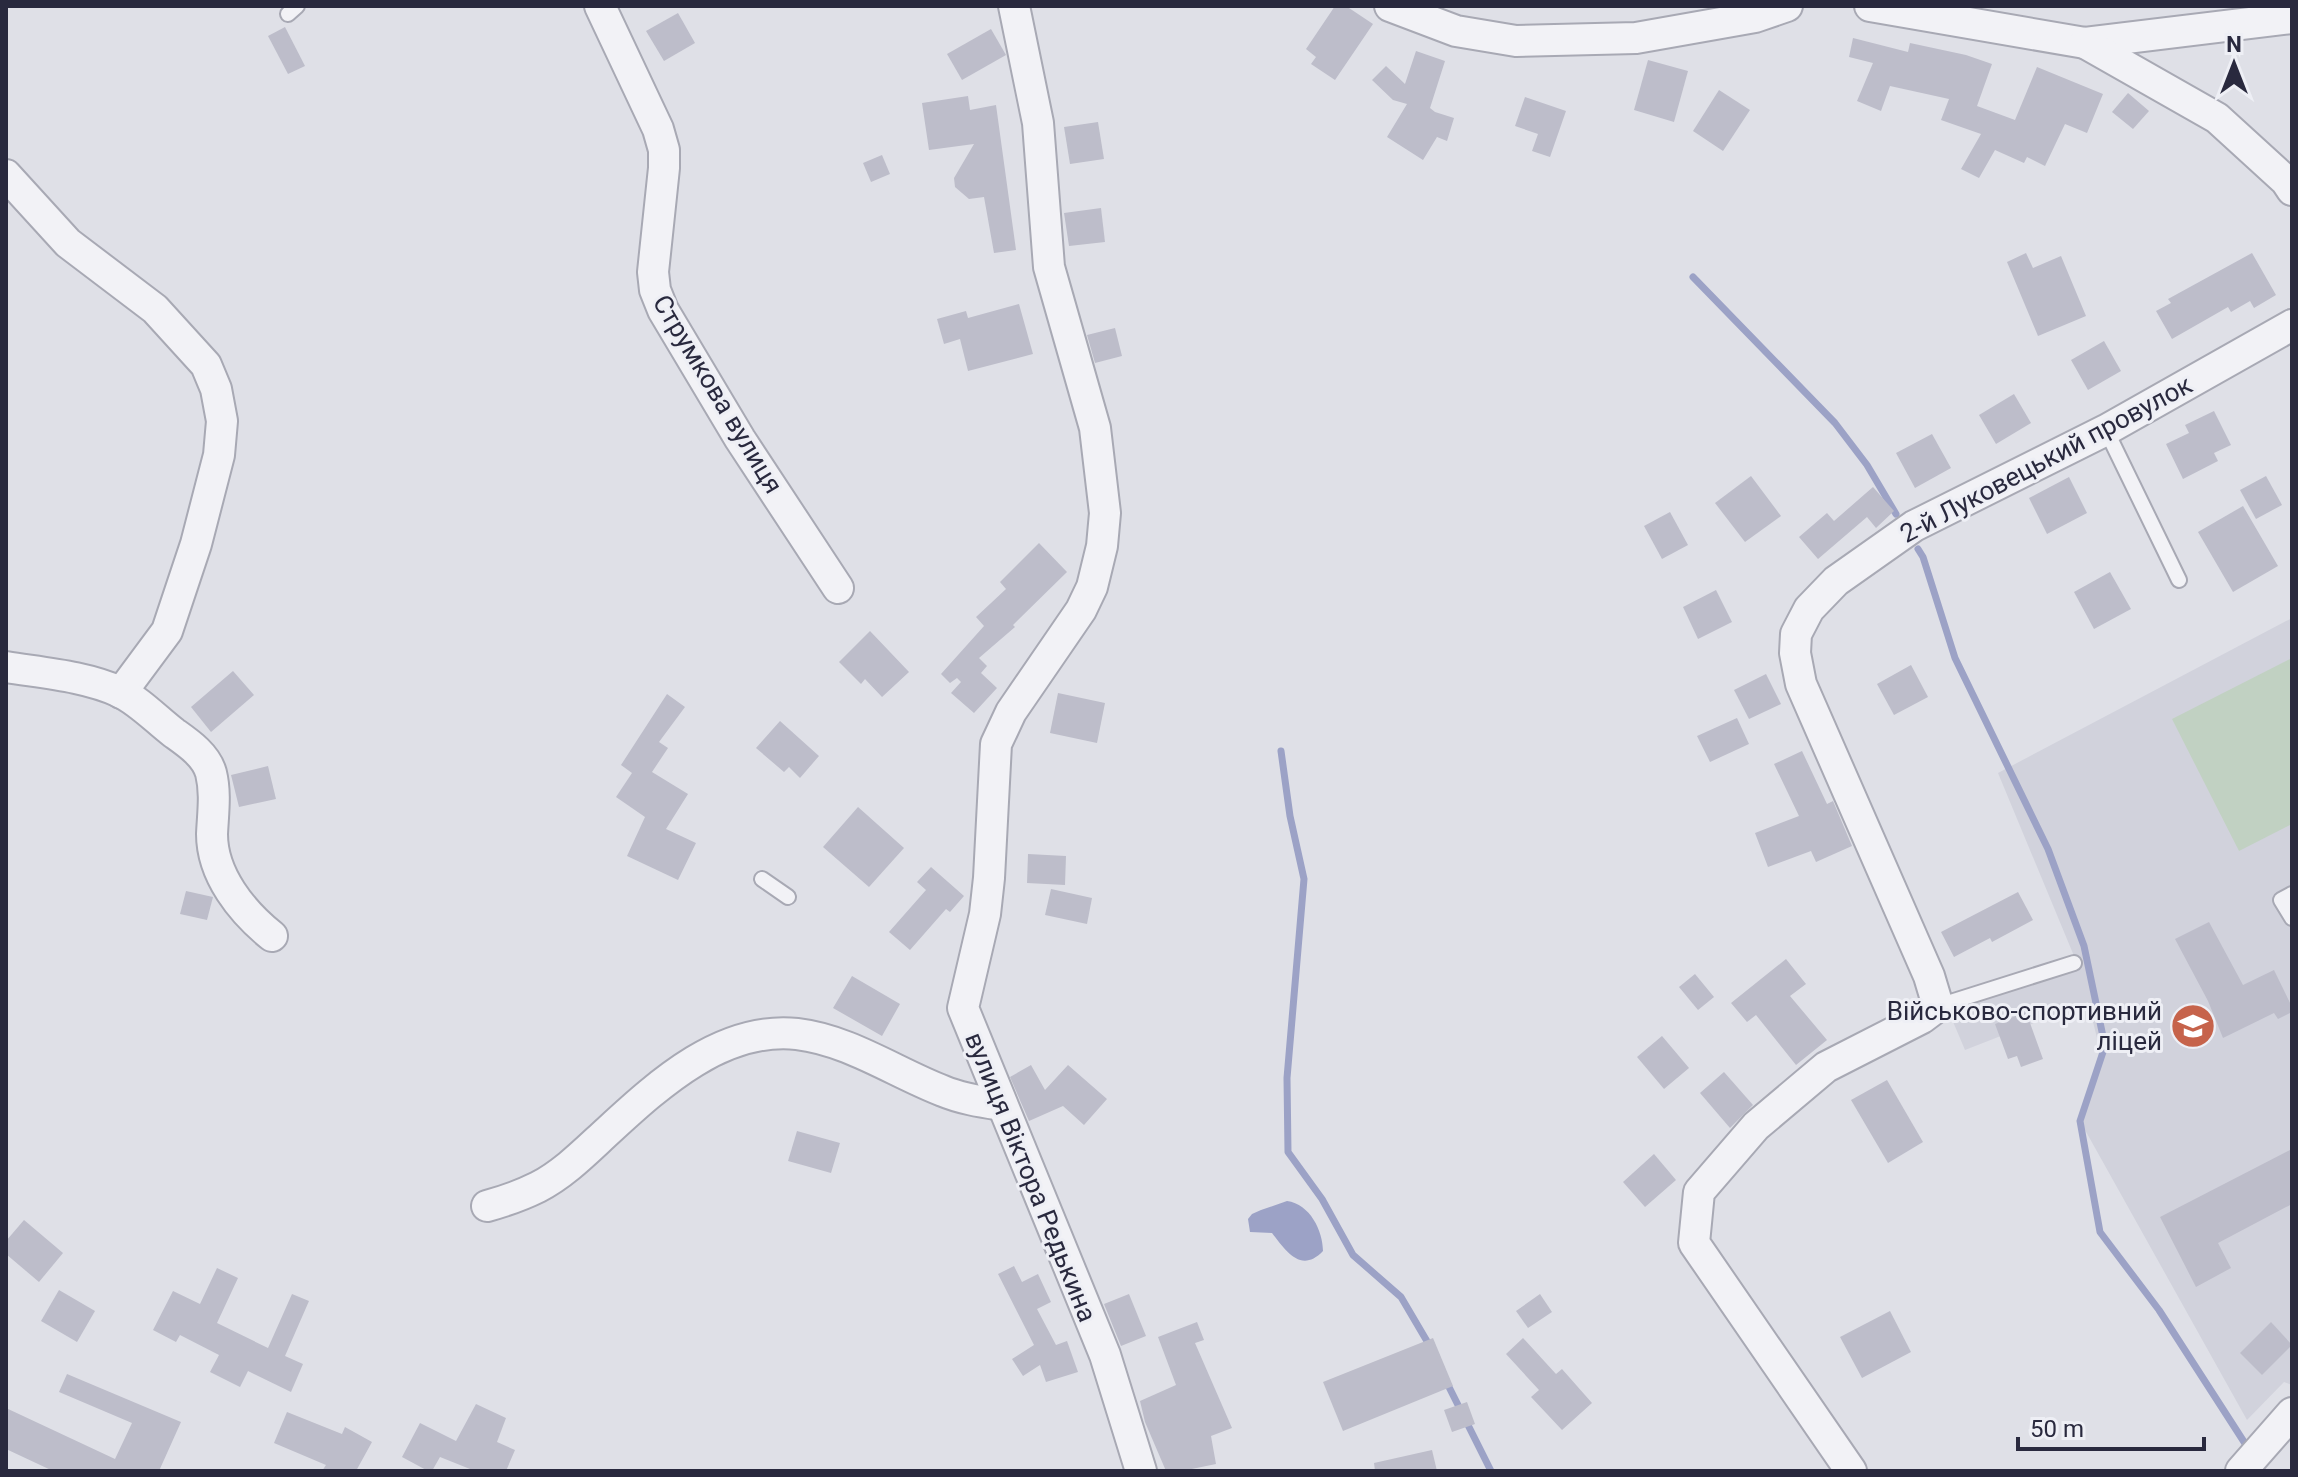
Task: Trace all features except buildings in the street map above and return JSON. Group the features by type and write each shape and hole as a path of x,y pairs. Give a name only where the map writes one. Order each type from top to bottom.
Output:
{"street":[{"name":"Струмкова вулиця","path":"600,6 658,129 664,150 653,272 655,290 663,310 740,439 838,588"},
{"name":"вулиця Віктора Редькина","path":"1014,6 1038,123 1049,267 1095,428 1105,513 1092,587 1081,610 1011,712 996,744 985,914 963,1008 1105,1355 1141,1471"},
{"path":"1390,6 1456,31 1516,41 1636,38 1755,17 1787,6"},
{"path":"1870,6 2085,43 2292,18"},
{"path":"2085,43 2217,118 2292,190"},
{"path":"6,175 68,243 155,309 206,365 216,389 222,421 219,455 196,544 167,631 121,693"},
{"name":"2-й Луковецький провулок","path":"1938,1006 1929,976 1801,684 1795,653 1796,634 1809,609 1836,581 1914,526 2106,430 2292,325"},
{"path":"6,667 78,679 121,693 195,749 209,768 214,789 212,838 216,862 231,892 253,921 272,936"},
{"path":"1851,1471 1694,1243 1699,1192 1756,1126 1826,1067 1922,1018 1938,1006"},
{"path":"487,1206 540,1186 576,1160 658,1088 690,1065 740,1038 776,1033 815,1037 850,1049 945,1092 1002,1105"},
{"path":"2241,1471 2292,1413"}],"lane":[{"path":"2106,430 2179,580"},
{"path":"762,879 788,897"},
{"path":"2292,894 2281,900 2292,918"},
{"path":"1938,1006 2074,963"}],"shaded area":[{"name":"Військово-спортивний ліцей","path":"2292,618 2292,1385 2284,1382 2247,1420 2080,1121 2100,1050 2088,1002 1965,1050 1943,998 2074,956 1998,773"}],"green space":[{"path":"2292,658 2292,824 2239,851 2172,719"}],"water":[{"path":"1287,1201 1302,1207 1318,1227 1323,1251 1315,1258 1301,1260 1294,1257 1272,1233 1250,1232 1248,1219 1252,1214"}],"waterway":[{"path":"1693,277 1835,423 1867,465 1896,514"},
{"path":"1918,549 1955,658 2048,849 2084,946 2105,1046 2080,1121 2100,1232 2159,1310 2246,1445 2243,1450"},
{"path":"1281,751 1290,816 1304,879 1287,1078 1288,1152 1322,1199 1353,1255 1401,1297 1431,1348"},
{"path":"1446,1381 1491,1471"}],"place":[{"name":"Військово-спортивний ліцей","path":"2193,1026"}]}
